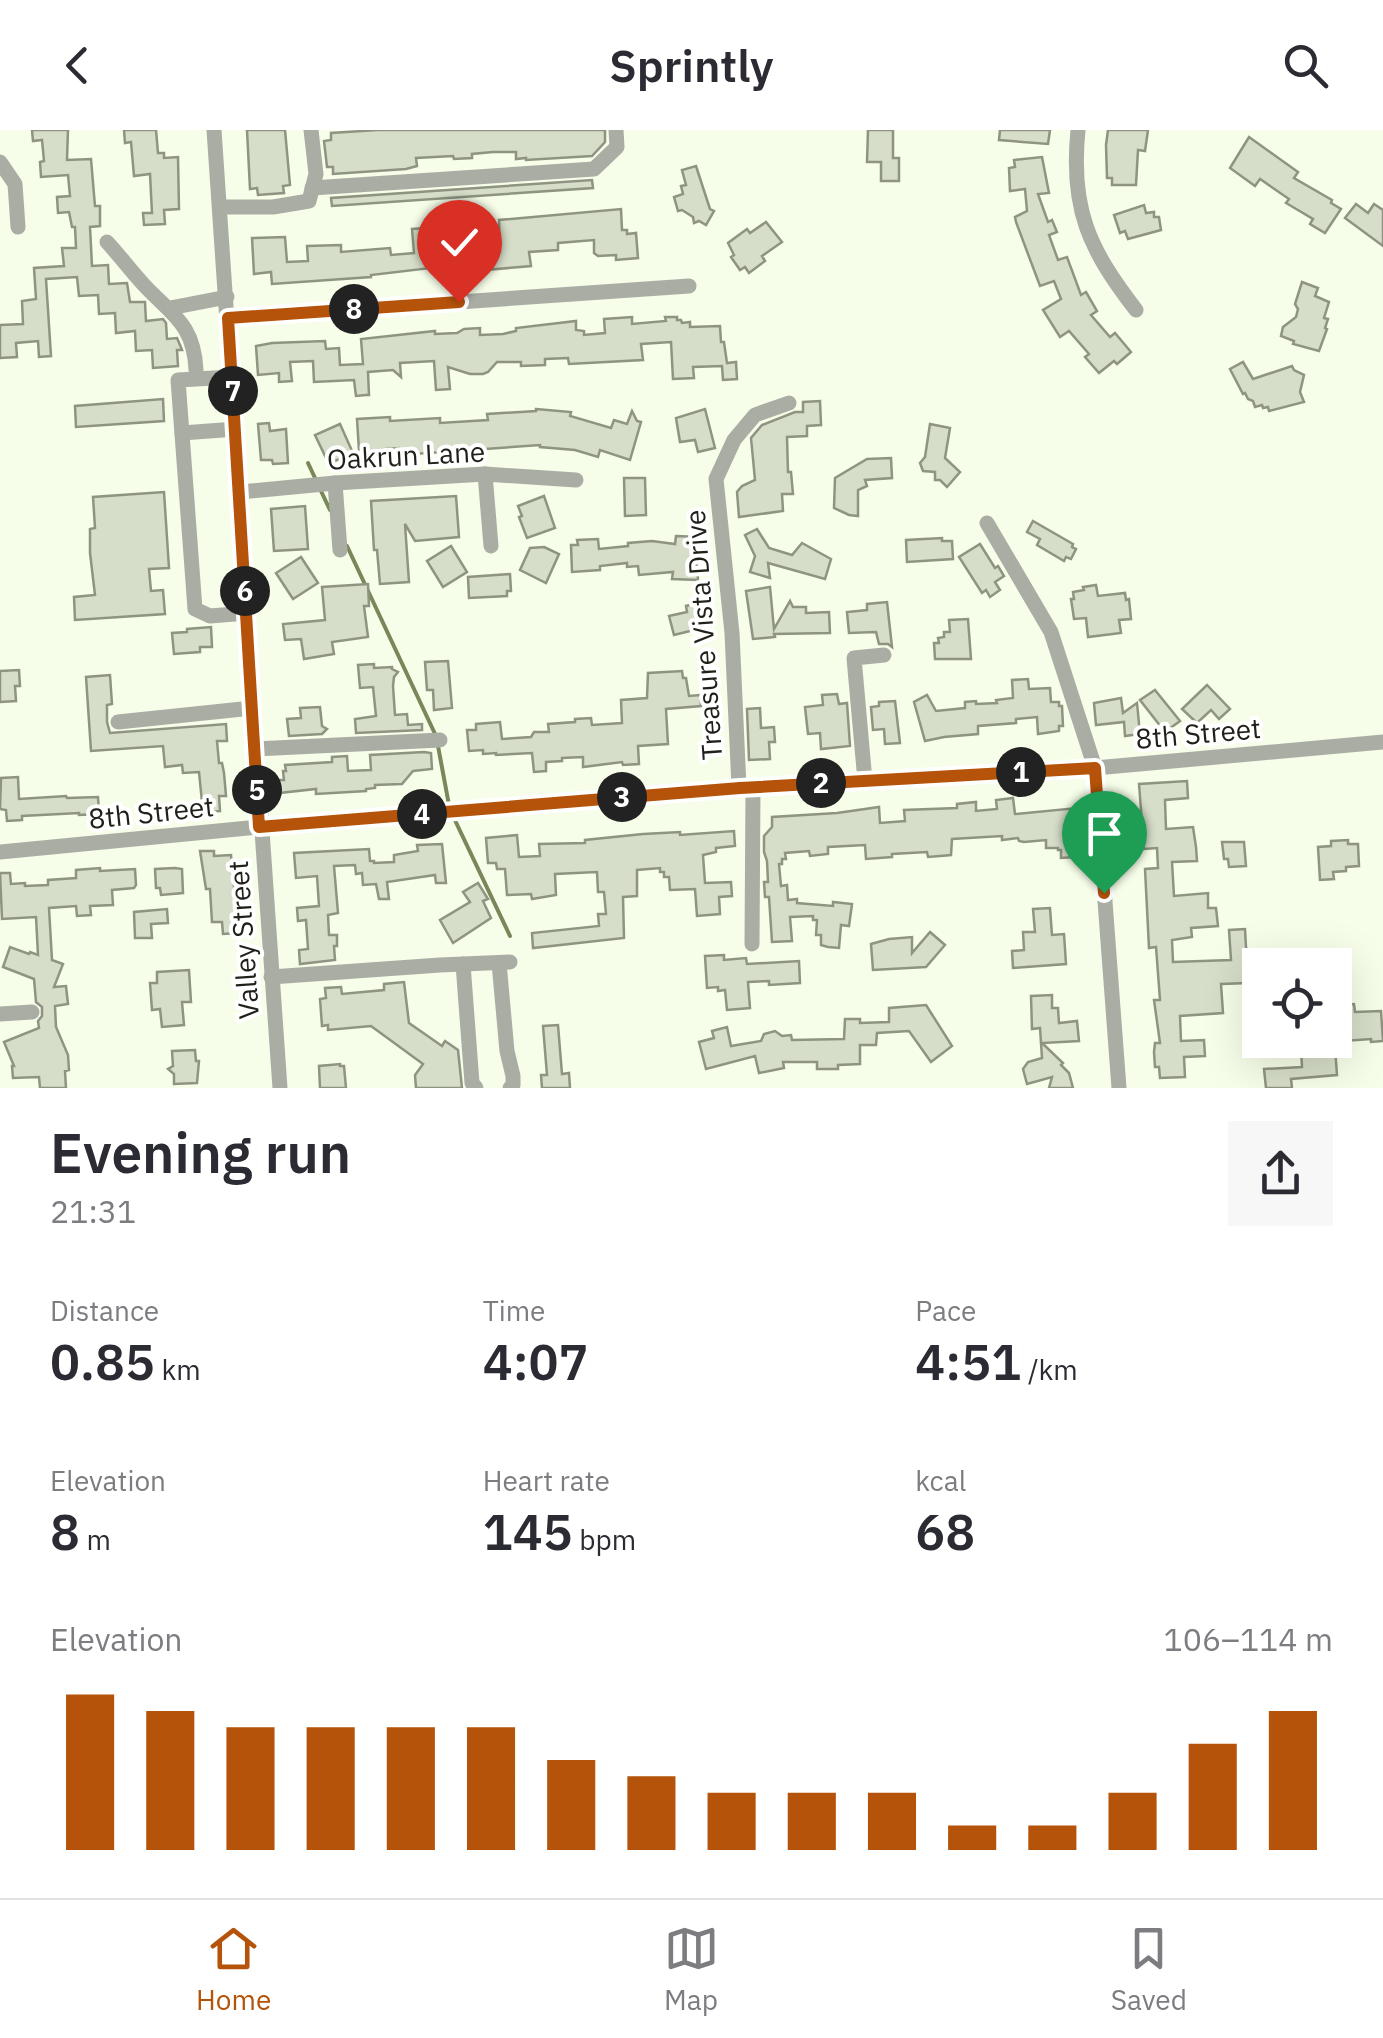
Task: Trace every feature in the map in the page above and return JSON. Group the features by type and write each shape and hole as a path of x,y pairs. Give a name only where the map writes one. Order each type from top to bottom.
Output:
{"street":[{"name":"Valley Street","path":"214,130 259,827 280,1088"},
{"path":"311,130 316,174 311,194"},
{"path":"220,207 273,207 311,194 594,169 617,147 616,130"},
{"path":"1078,130 1076,180 1082,215 1100,262 1136,310"},
{"path":"0,162 14,184 18,228"},
{"path":"108,242 188,333 196,370"},
{"path":"228,318 689,286"},
{"path":"170,308 226,297"},
{"path":"232,377 178,380 195,609 210,616 247,613"},
{"name":"Treasure Vista Drive","path":"752,944 746,787 716,479 734,440 755,415 790,404"},
{"path":"182,434 236,430"},
{"path":"485,474 491,546"},
{"name":"Oakrun Lane","path":"240,492 485,474 576,480"},
{"path":"334,483 340,550"},
{"path":"987,522 1052,632 1095,768 1118,1088"},
{"path":"865,780 854,658 884,655"},
{"path":"118,722 252,708"},
{"path":"255,749 440,740"},
{"name":"8th Street","path":"0,852 746,787 1095,768 1383,742"},
{"path":"271,977 505,962 507,1050 513,1076 510,1088"},
{"path":"462,964 472,1082 476,1088"},
{"path":"0,1014 32,1012"}],"building":[{"path":"32,130 68,130 67,160 91,159 95,206 100,206 100,226 90,227 92,266 108,265 109,284 127,283 130,302 145,302 146,321 163,319 167,339 177,338 182,350 177,350 178,366 153,368 152,350 136,351 135,331 116,333 115,313 99,314 98,295 79,296 77,277 46,279 51,356 39,357 38,341 16,343 17,357 0,358 0,325 23,324 22,301 36,299 34,268 64,266 62,248 76,248 75,227 69,212 58,213 57,197 70,196 68,175 41,177 42,140 33,141"},
{"path":"124,130 156,130 158,153 164,153 164,158 178,157 179,209 164,210 165,224 144,225 143,213 152,213 150,174 134,176 131,142 125,143"},
{"path":"247,130 285,130 290,185 283,186 284,193 258,195 257,188 250,189"},
{"path":"605,130 605,142 592,156 526,160 516,159 516,152 493,152 472,154 472,158 416,158 417,166 406,169 333,174 333,167 327,167 324,141 331,140 331,133"},
{"path":"868,130 893,130 893,158 899,158 899,181 881,181 881,162 867,162"},
{"path":"1000,130 1050,130 1048,144 999,140"},
{"path":"1108,130 1148,130 1145,151 1138,150 1136,185 1112,185 1112,178 1107,178"},
{"path":"1249,137 1298,172 1294,178 1341,209 1325,233 1310,224 1313,219 1286,203 1289,199 1260,179 1255,186 1230,168"},
{"path":"1042,157 1049,193 1038,194 1048,222 1052,220 1057,232 1049,235 1058,260 1067,257 1081,295 1086,292 1097,311 1091,315 1110,337 1115,333 1131,352 1099,373 1069,331 1060,337 1043,310 1061,299 1054,281 1040,286 1016,222 1015,217 1027,211 1025,189 1010,191 1009,168 1015,167 1014,160"},
{"path":"696,166 714,211 706,225 694,223 693,217 678,211 674,197 683,194 681,186 686,185 682,170"},
{"path":"592,180 593,188 332,206 331,198"},
{"path":"1356,204 1368,213 1374,204 1383,210 1383,246 1345,218"},
{"path":"1144,205 1146,213 1154,212 1154,217 1159,217 1161,230 1128,239 1125,231 1120,233 1114,215"},
{"path":"621,209 622,230 636,233 638,258 616,260 616,255 598,256 594,253 594,240 558,243 558,250 529,252 531,266 475,271 475,267 447,266 371,277 272,284 271,272 254,274 252,238 285,237 287,262 308,261 307,246 341,245 341,252 390,248 391,255 414,253 412,229 426,228 426,235 431,235 431,240 439,239 439,245 456,244 461,238 468,244 481,235 500,251 499,220"},
{"path":"766,222 782,242 762,256 765,261 749,273 745,267 740,270 728,243 747,229 750,233"},
{"path":"1302,282 1318,288 1315,296 1329,302 1324,318 1328,319 1327,329 1319,351 1293,344 1294,341 1281,336 1283,327 1296,317 1295,304"},
{"path":"632,317 632,324 677,317 682,323 690,322 690,327 720,326 727,363 736,362 737,379 723,380 722,366 693,367 694,378 673,379 671,342 641,344 643,360 569,364 568,358 545,359 545,365 521,366 521,362 497,362 483,374 448,367 450,389 436,390 434,361 400,363 401,377 393,370 368,372 369,395 356,396 354,380 314,382 313,361 290,362 292,381 279,382 279,373 258,375 256,346 272,343 325,341 326,349 339,348 340,365 363,364 361,339 480,328 480,335 503,334 516,328 576,321 576,330 584,331 584,335 605,333 604,319"},
{"path":"1243,362 1253,379 1292,366 1304,375 1300,392 1304,402 1269,411 1262,405 1255,407 1230,369"},
{"path":"163,399 164,421 76,427 75,406"},
{"path":"820,401 821,425 807,426 807,436 787,437 793,494 782,494 783,511 739,517 737,492 755,480 751,438 762,425 803,412 803,402"},
{"path":"536,409 571,412 570,416 611,428 614,420 627,424 632,411 641,422 630,460 600,450 598,457 540,445 400,455 399,448 359,451 357,419 440,418 440,423 488,420 487,414"},
{"path":"705,409 715,448 698,452 695,440 680,442 676,418"},
{"path":"269,423 270,431 286,429 288,463 261,460 258,424"},
{"path":"340,424 353,453 335,461 327,460 315,435"},
{"path":"930,424 950,428 945,458 960,472 947,487 935,480 935,472 923,471 920,463 925,457"},
{"path":"891,458 892,478 865,480 867,486 858,490 858,516 834,508 835,478 867,459"},
{"path":"624,478 645,478 646,515 625,516"},
{"path":"164,492 169,568 149,569 151,591 163,590 165,614 75,620 74,597 95,595 90,553 90,529 95,528 93,497"},
{"path":"456,496 459,537 415,541 405,524 409,582 380,584 371,501"},
{"path":"544,496 555,528 527,538 518,506"},
{"path":"305,506 308,549 274,551 271,509"},
{"path":"1033,521 1073,544 1076,549 1071,559 1066,557 1064,561 1037,545 1040,539 1027,532"},
{"path":"757,529 769,548 792,555 802,543 831,559 825,579 768,563 770,578 750,572 755,556 745,535"},
{"path":"676,536 699,537 698,580 672,579 673,572 639,575 638,566 627,567 627,563 572,572 571,545 578,545 577,540 598,539 599,549 652,541 675,544"},
{"path":"906,540 952,541 953,559 907,562"},
{"path":"980,544 1004,576 995,582 1000,590 990,597 986,590 982,593 959,557"},
{"path":"451,546 467,572 443,587 427,561"},
{"path":"544,547 559,554 546,583 520,570 530,548"},
{"path":"301,557 318,583 293,599 276,573"},
{"path":"510,574 511,591 507,591 507,596 469,598 468,577"},
{"path":"368,584 369,606 364,606 368,637 332,642 334,654 304,659 301,639 285,640 283,624 325,620 322,587"},
{"path":"1096,585 1098,596 1125,593 1126,600 1129,599 1131,619 1119,620 1121,633 1088,637 1086,618 1074,619 1073,592"},
{"path":"770,587 774,629 790,601 793,607 806,607 806,613 829,612 830,633 774,634 775,637 753,639 746,591"},
{"path":"704,601 709,621 697,624 698,629 674,635 669,616 687,612 686,606"},
{"path":"887,602 892,647 879,644 876,632 849,633 847,612"},
{"path":"968,619 971,659 935,659 934,643 939,643 944,632 950,632 949,620"},
{"path":"211,627 212,647 174,654 172,633"},
{"path":"448,661 452,708 434,710 433,690 427,690 425,662"},
{"path":"374,664 374,668 392,667 398,672 393,686 395,715 407,714 408,725 422,724 422,730 356,733 355,719 376,716 373,687 360,688 358,665"},
{"path":"19,670 16,701 0,702 0,671"},
{"path":"682,671 689,696 700,695 701,706 666,709 668,744 638,746 639,764 583,767 583,757 562,758 546,762 546,771 534,772 532,753 496,755 483,754 483,750 469,751 467,730 476,730 476,724 500,722 502,739 531,737 534,732 549,732 548,724 575,719 591,718 592,725 622,723 621,700 647,698 648,673"},
{"path":"110,675 110,733 226,724 227,741 217,741 226,796 219,796 220,811 203,812 199,772 183,773 182,765 165,767 163,746 91,751 86,677"},
{"path":"1028,679 1029,689 1050,688 1051,702 1062,706 1063,726 1059,726 1059,731 1038,734 1037,717 978,726 978,734 925,741 914,702 927,695 936,711 965,708 965,702 997,703 996,700 1013,698 1012,680"},
{"path":"1207,685 1230,709 1219,719 1211,710 1197,723 1182,709"},
{"path":"1155,690 1180,721 1165,732 1140,700"},
{"path":"837,694 839,704 847,703 850,746 821,749 820,733 808,734 805,707 823,705 822,695"},
{"path":"1121,698 1123,713 1137,703 1140,734 1125,736 1124,722 1096,725 1094,703"},
{"path":"895,701 900,743 885,744 884,729 873,730 871,707"},
{"path":"320,707 322,726 327,729 322,734 289,736 287,719 301,718 300,708"},
{"path":"760,708 761,728 774,727 775,742 769,742 770,759 749,760 747,709"},
{"path":"431,753 432,769 413,771 402,784 375,785 366,791 316,794 316,789 279,793 278,780 284,780 285,765 332,762 332,757 347,756 348,771 371,770 370,755"},
{"path":"18,777 19,799 98,797 99,814 22,816 22,820 7,821 6,810 0,809 1,778"},
{"path":"1187,781 1188,798 1165,800 1166,829 1193,827 1196,847 1197,861 1172,862 1174,896 1208,893 1208,908 1216,908 1218,926 1191,928 1192,937 1172,940 1173,962 1231,960 1229,930 1245,929 1242,983 1221,984 1223,1013 1180,1016 1181,1041 1204,1040 1205,1056 1184,1057 1185,1077 1160,1078 1159,1067 1155,1067 1155,1043 1160,1043 1154,1000 1160,1000 1156,947 1149,948 1145,869 1158,868 1157,848 1144,849 1139,784"},
{"path":"1013,798 1015,814 1077,808 1075,857 1061,858 1058,848 1046,848 1046,840 1002,840 1002,836 952,839 951,855 928,857 927,852 866,859 865,845 828,847 828,854 810,856 809,851 785,853 786,859 779,864 781,886 787,885 788,900 833,906 833,902 852,904 849,926 841,925 839,948 828,947 821,945 821,935 816,935 817,920 813,916 790,917 792,941 772,942 769,897 765,897 764,882 768,882 764,836 772,827 772,817 879,807 880,823 905,821 904,810 957,808 957,804 976,802 976,811 997,809 996,800"},
{"path":"734,831 735,846 716,848 716,852 703,855 705,883 731,882 732,896 719,897 720,914 697,916 695,889 670,890 669,877 664,877 660,868 637,870 637,896 623,897 624,938 533,948 532,933 599,926 598,914 606,914 604,892 598,892 597,872 555,874 556,895 532,899 531,894 507,895 505,869 488,863 486,838 517,835 519,857 540,856 539,844 585,843 643,834"},
{"path":"1348,840 1348,844 1358,844 1359,866 1333,872 1334,879 1320,880 1318,847"},
{"path":"1222,842 1244,842 1246,866 1229,867"},
{"path":"442,844 446,883 436,883 435,875 387,882 389,899 379,899 376,884 363,885 362,873 356,874 355,865 334,866 338,913 328,915 329,935 337,935 335,960 300,964 299,950 308,949 306,920 298,921 297,908 319,906 317,876 296,878 294,853 369,849 370,861 394,862 394,855 418,851 417,845"},
{"path":"200,851 214,851 214,856 231,855 236,907 240,907 238,933 223,934 222,922 212,922 210,889 206,889"},
{"path":"135,869 136,885 112,890 113,905 90,906 91,915 77,916 76,906 49,908 52,960 63,964 54,987 66,986 68,1004 55,1006 56,1027 68,1055 69,1070 65,1071 66,1088 40,1088 39,1077 13,1078 14,1066 4,1042 39,1028 42,1007 36,1002 34,979 3,967 10,947 38,955 36,917 2,919 0,873 10,873 11,884 48,885 48,880 76,878 76,870"},
{"path":"155,869 182,869 183,893 161,895 160,888 156,888"},
{"path":"478,883 488,899 483,901 491,918 453,943 440,920 470,902 463,892"},
{"path":"1050,908 1052,935 1064,934 1066,964 1013,968 1012,951 1024,950 1023,932 1035,932 1033,909"},
{"path":"167,909 168,923 151,924 152,938 135,938 134,912"},
{"path":"930,932 945,945 926,967 873,970 871,944 912,937 912,953"},
{"path":"724,955 724,960 746,958 747,964 799,961 800,983 748,982 750,1008 727,1010 725,990 707,988 705,956"},
{"path":"189,970 191,1002 182,1002 184,1025 162,1027 160,1009 152,1010 150,983 157,983 157,972"},
{"path":"404,982 409,1023 442,1046 445,1041 458,1050 462,1088 416,1088 415,1075 423,1064 371,1026 328,1030 328,1025 322,1026 320,999 326,998 325,988 341,987 342,994 384,990 384,984"},
{"path":"1052,995 1052,1008 1058,1008 1059,1023 1077,1021 1079,1041 1042,1043 1063,1063 1073,1088 1049,1088 1052,1077 1027,1084 1023,1069 1028,1062 1042,1058 1040,1028 1032,1029 1031,996"},
{"path":"1352,1004 1355,1012 1381,1011 1383,1041 1352,1040"},
{"path":"926,1005 952,1046 931,1062 909,1031 877,1033 876,1045 860,1045 860,1064 838,1065 838,1069 817,1069 817,1062 783,1062 784,1068 759,1073 755,1056 706,1069 699,1042 714,1038 712,1031 727,1027 731,1046 761,1041 764,1034 775,1031 782,1036 791,1035 792,1040 844,1039 845,1019 889,1022 889,1008"},
{"path":"558,1025 562,1074 569,1073 570,1088 542,1088 541,1075 547,1075 543,1026"},
{"path":"195,1050 199,1061 197,1083 174,1084 174,1074 168,1069 173,1066 172,1051"},
{"path":"1302,1058 1336,1058 1337,1075 1291,1079 1292,1088 1266,1088 1264,1069 1302,1067"},
{"path":"319,1066 344,1066 346,1088 320,1088"}],"waterway":[{"path":"308,463 315,478"},
{"path":"321,491 330,510"},
{"path":"347,546 436,736"},
{"path":"438,746 449,805"},
{"path":"452,814 510,936"}],"route":[{"path":"459,302 228,318 259,827 740,788 1095,768 1104,893"}]}
